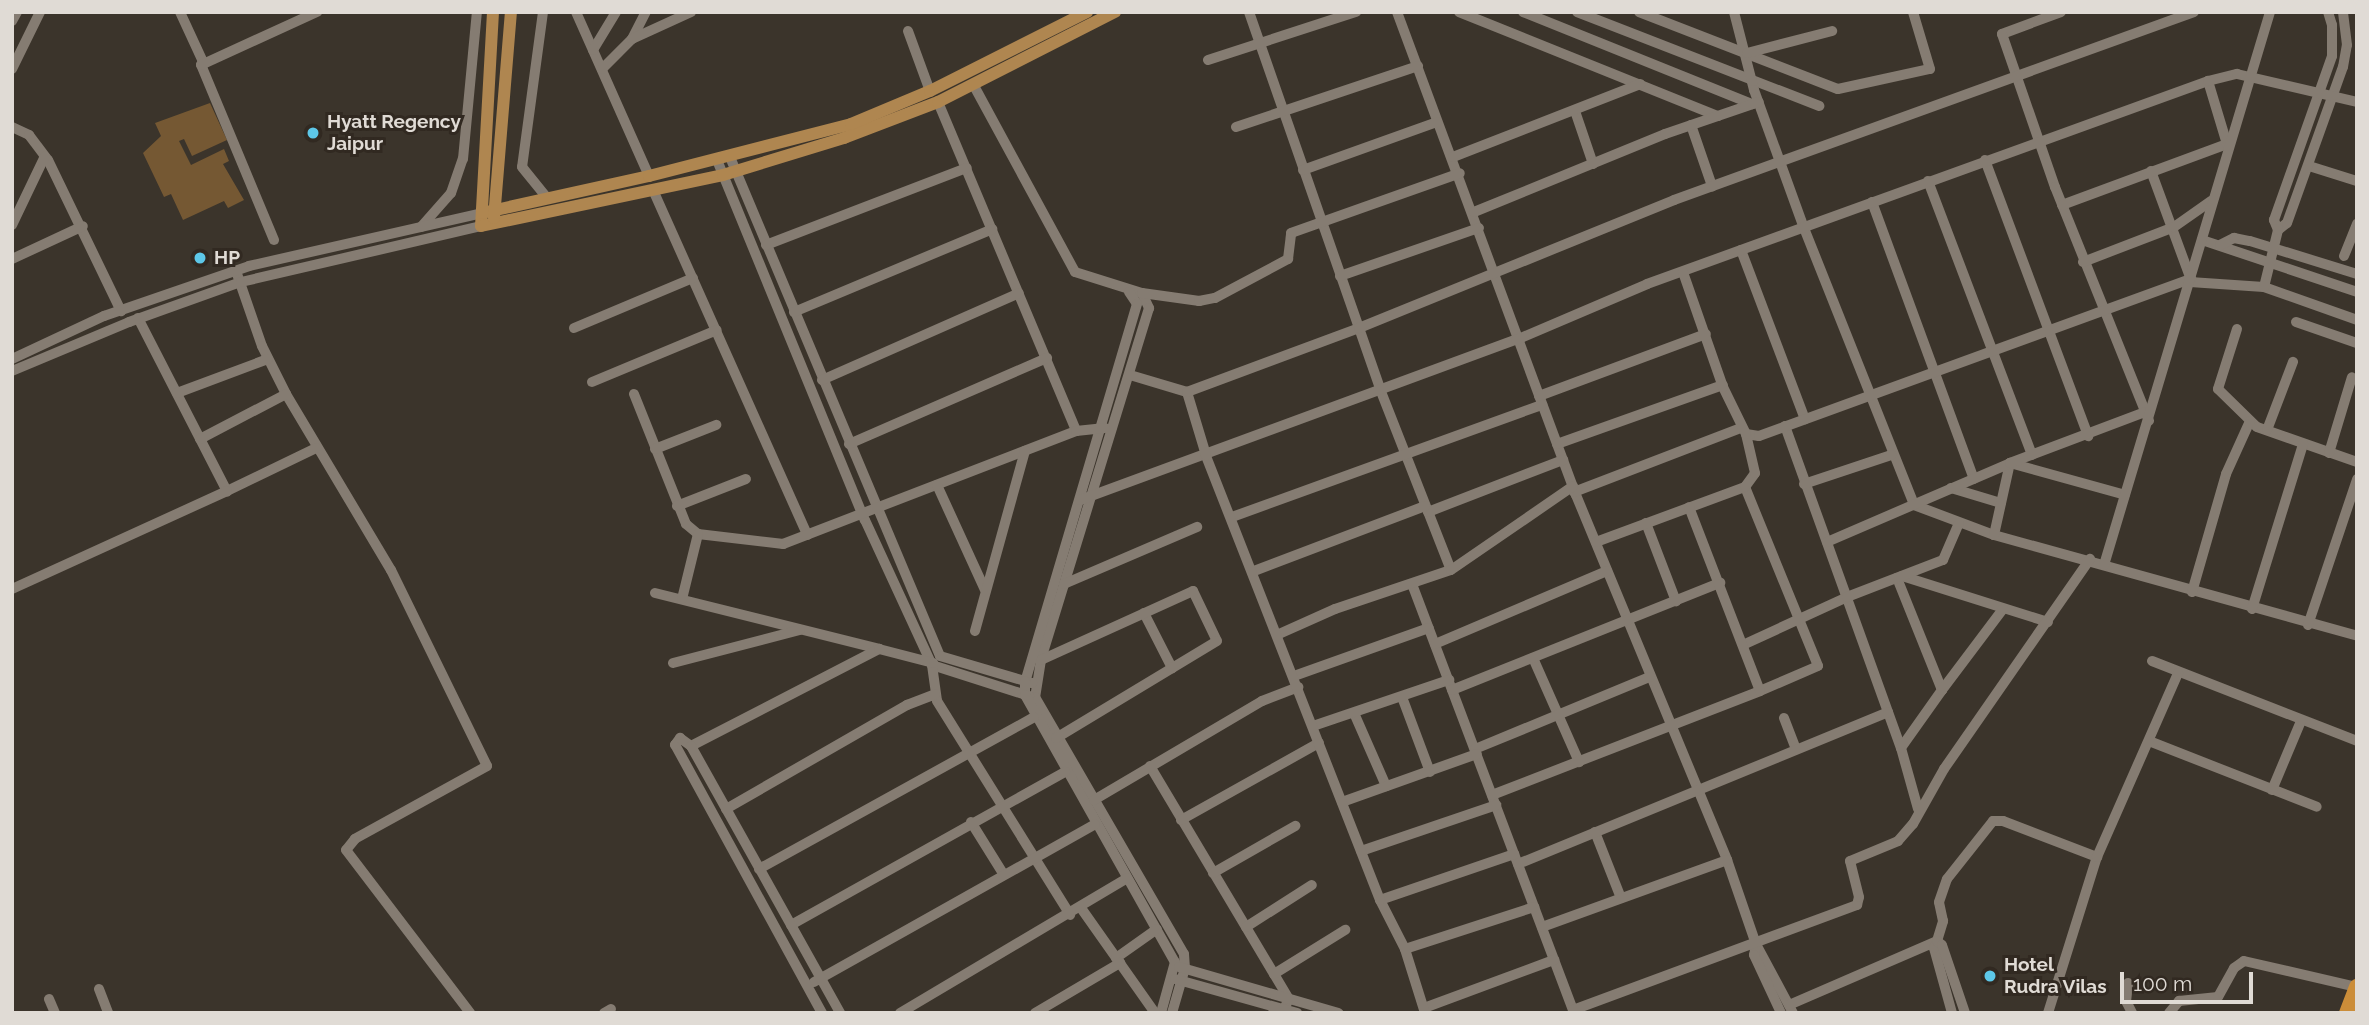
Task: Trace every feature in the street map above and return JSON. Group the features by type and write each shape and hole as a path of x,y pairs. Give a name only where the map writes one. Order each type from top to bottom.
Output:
{"highway":[{"path":"2347,1013 2357,987"}],"main road":[{"path":"488,218 493,12"},
{"path":"488,218 512,12"},
{"path":"488,218 653,190 729,173 844,138 934,97 1087,12"},
{"path":"488,218 548,200 851,124 934,97 973,84 1115,12"}],"street":[{"path":"12,21 17,12"},
{"path":"12,69 40,12"},
{"path":"180,12 204,64 205,78 274,240"},
{"path":"204,64 293,17 317,12"},
{"path":"421,227 451,194 463,159 477,12"},
{"path":"543,12 522,167 548,200"},
{"path":"576,12 649,176"},
{"path":"593,50 617,12"},
{"path":"602,69 632,39 646,12"},
{"path":"632,39 691,12"},
{"path":"1249,12 1380,389 1451,570"},
{"path":"1208,60 1356,12"},
{"path":"1397,12 1437,122 1475,212 1516,340 1574,489 1626,621 1727,860 1756,944 1788,1010 1937,941"},
{"path":"1459,12 1718,116"},
{"path":"1523,12 1755,103"},
{"path":"1577,12 1819,106"},
{"path":"1639,12 1838,89 1930,69 1913,12"},
{"path":"1734,12 1752,79 1755,103 1780,161 1891,455 1914,505 1994,535 2090,559 2192,592 2357,636"},
{"path":"2061,12 2002,34 2083,262 2147,416"},
{"path":"1130,375 1187,391 1359,328 1712,186 2194,12"},
{"path":"2104,565 2147,416 2191,281 2227,144 2270,12"},
{"path":"2264,287 2265,259 2274,247 2278,230 2274,220 2332,56 2332,25 2328,12"},
{"path":"2278,230 2287,223 2334,99 2347,45 2343,12"},
{"path":"908,31 1076,430"},
{"path":"1744,54 1832,31"},
{"path":"1236,127 1418,66"},
{"path":"1086,498 1516,340 1741,250 2038,140 2208,82 2236,74 2251,76 2319,97 2357,102"},
{"path":"2208,82 2227,144"},
{"path":"973,84 1075,272 1129,292 1199,301 1215,298 1288,259 1291,233 1460,173"},
{"path":"1453,157 1640,85"},
{"path":"1475,212 1691,125 1755,103"},
{"path":"1575,111 1592,164"},
{"path":"1303,170 1437,122"},
{"path":"1691,125 1712,186"},
{"path":"12,127 29,135 45,156 83,226 121,311"},
{"path":"2062,205 2227,144"},
{"path":"12,225 45,156"},
{"path":"723,158 863,515 936,660 1030,696 1179,944 1181,967 1161,1013"},
{"path":"1985,160 2088,436"},
{"path":"2309,166 2357,181"},
{"path":"766,245 967,168"},
{"path":"2151,171 2174,227 2191,281"},
{"path":"729,173 766,245 936,660 935,694 1070,915"},
{"path":"1928,181 2032,455"},
{"path":"653,190 807,535"},
{"path":"2083,262 2174,227 2211,201"},
{"path":"1872,202 1974,479"},
{"path":"12,371 138,318 241,282 488,218"},
{"path":"2344,256 2357,224"},
{"path":"12,259 83,226"},
{"path":"12,359 121,311 236,271 421,227 454,226"},
{"path":"1340,276 1479,228"},
{"path":"794,312 992,229"},
{"path":"2220,245 2234,238 2274,247 2357,274"},
{"path":"2202,240 2357,292"},
{"path":"1741,250 1805,419"},
{"path":"236,271 268,359 316,448 391,570 487,766 355,839 346,850 470,1013"},
{"path":"1596,541 1745,487 1756,466 1723,385 1683,272"},
{"path":"575,328 693,278"},
{"path":"1279,634 1335,609 1451,570 1574,489 1744,431 1759,436 2191,281 2264,287 2357,320"},
{"path":"1129,292 1137,304 1107,429 1030,682 1034,718 1181,967 1297,1013"},
{"path":"822,380 1019,293"},
{"path":"1107,429 1130,375 1150,308 1142,293"},
{"path":"138,318 227,491"},
{"path":"2296,322 2357,343"},
{"path":"2237,329 2218,389 2250,421 2267,430 2357,462"},
{"path":"592,382 717,330"},
{"path":"1232,517 1406,453 1706,334"},
{"path":"849,444 1047,358"},
{"path":"177,393 268,359"},
{"path":"2267,430 2293,362"},
{"path":"2329,453 2352,377"},
{"path":"1557,444 1723,385"},
{"path":"1187,391 1206,455 1279,634 1380,900 1405,949 1424,1010 1554,960"},
{"path":"200,439 286,394"},
{"path":"634,394 677,506 698,534 783,544 1076,430 1107,429"},
{"path":"1827,542 2010,463 2147,416"},
{"path":"2192,592 2226,474 2250,421"},
{"path":"655,449 716,425"},
{"path":"1785,426 1902,748 1918,810"},
{"path":"2252,609 2303,444"},
{"path":"12,589 316,448"},
{"path":"975,631 1025,451"},
{"path":"1804,484 1891,455"},
{"path":"1254,571 1563,460"},
{"path":"2010,463 2125,495"},
{"path":"1994,535 2010,463"},
{"path":"677,506 747,479"},
{"path":"2308,625 2357,479"},
{"path":"937,485 985,590"},
{"path":"1361,851 1494,800 1578,762 1818,666 1745,487"},
{"path":"1951,488 2001,503"},
{"path":"1030,682 1041,660 1086,498"},
{"path":"1689,507 1745,644 1760,691"},
{"path":"1646,523 1676,601"},
{"path":"1745,644 1847,597 1943,560 1959,523"},
{"path":"1064,584 1196,527"},
{"path":"682,600 698,534"},
{"path":"1412,584 1574,1011 1857,905 1850,861 1898,841 2090,559"},
{"path":"1435,644 1607,571"},
{"path":"1900,577 2048,622"},
{"path":"1900,577 1942,690"},
{"path":"1313,726 1533,658 1720,583"},
{"path":"1041,660 1192,591 1217,641 1056,738"},
{"path":"655,593 879,649 1030,682"},
{"path":"1902,748 2003,609"},
{"path":"1144,613 1172,668"},
{"path":"1094,800 1296,682 1429,628"},
{"path":"673,663 803,629"},
{"path":"691,746 879,649"},
{"path":"1533,658 1578,762"},
{"path":"2152,661 2357,741"},
{"path":"2048,1013 2097,857 2178,673"},
{"path":"1342,802 1430,772 1650,677"},
{"path":"726,809 906,705 935,694"},
{"path":"1402,697 1430,772"},
{"path":"1380,900 1595,832 1888,712"},
{"path":"1354,713 1386,786"},
{"path":"759,869 1034,718"},
{"path":"1784,718 1796,750"},
{"path":"2272,790 2301,721"},
{"path":"822,1013 674,745 684,738 691,746 839,1013"},
{"path":"2149,741 2317,807"},
{"path":"1181,820 1319,743"},
{"path":"1150,766 1274,974 1282,1007"},
{"path":"791,925 971,822 1065,772"},
{"path":"1952,1013 1934,948 1943,921 1939,902 1947,879 1993,821 2003,821 2097,857"},
{"path":"971,822 1004,875"},
{"path":"808,986 1095,824"},
{"path":"1213,873 1295,826"},
{"path":"1595,832 1621,898"},
{"path":"1542,927 1727,860"},
{"path":"900,1013 913,1010 1127,878"},
{"path":"1245,927 1312,885"},
{"path":"1405,949 1534,906"},
{"path":"1081,908 1155,1013"},
{"path":"1035,1013 1118,960 1157,929"},
{"path":"1274,974 1345,930"},
{"path":"1937,941 1942,946 1965,1013"},
{"path":"2169,1013 2179,1001 2218,997 2234,968 2244,961 2357,987"},
{"path":"1176,980 1282,1007 1338,1013"},
{"path":"1172,1013 1176,980"},
{"path":"2128,983 2126,1000 2132,1013"},
{"path":"99,989 108,1013"},
{"path":"49,999 55,1013"}],"shaded area":[{"path":"210,103 227,140 192,156 184,139 179,141 191,165 224,149 229,161 223,164 244,200 228,208 224,201 183,220 171,194 164,197 143,153 161,136 155,123"}],"place":[{"name":"Hyatt Regency Jaipur","path":"313,133"},
{"name":"HP","path":"200,258"},
{"name":"Hotel Rudra Vilas","path":"1990,976"}]}
